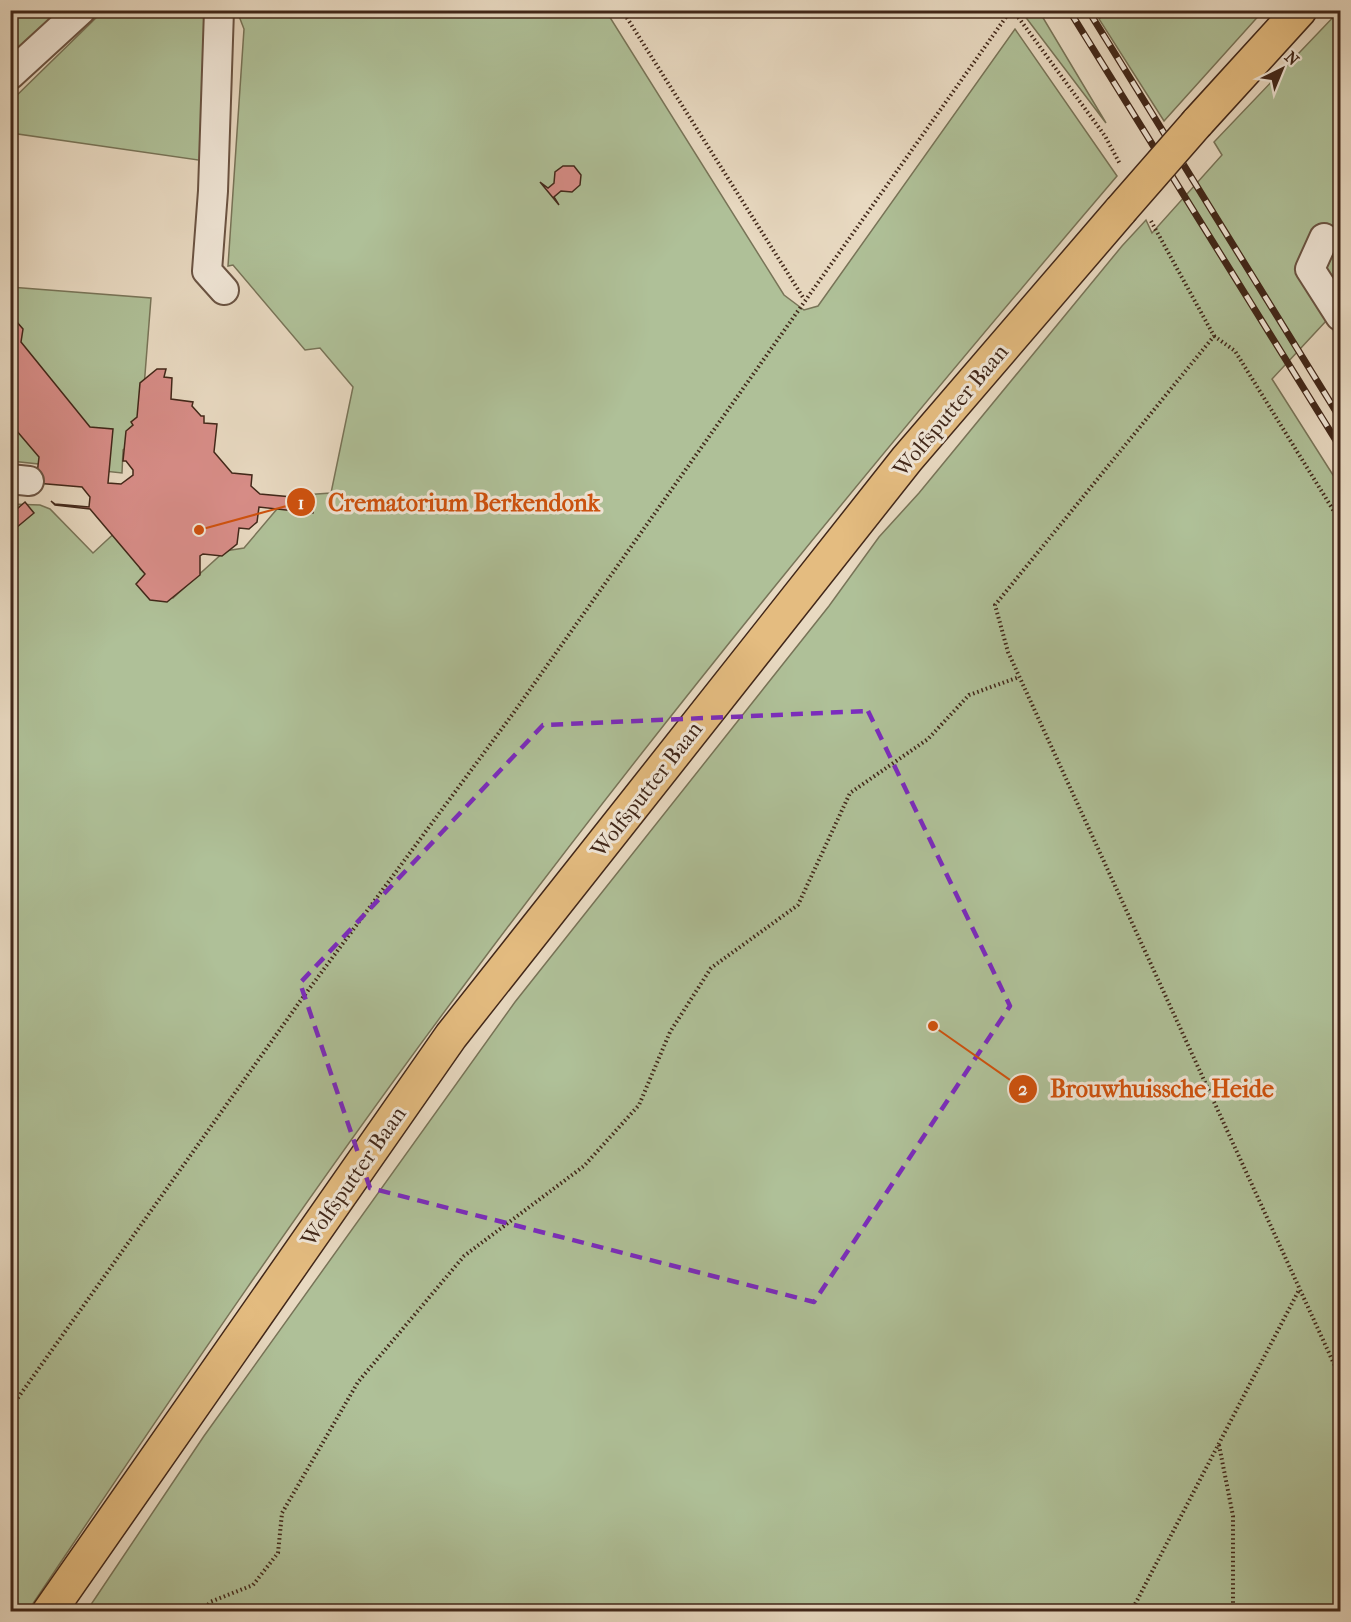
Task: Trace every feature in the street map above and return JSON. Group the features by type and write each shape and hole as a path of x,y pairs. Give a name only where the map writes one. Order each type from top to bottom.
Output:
{"main road":[{"name":"Wolfsputter Baan","path":"49,1611 451,1036 907,459 1133,210 1197,123 1300,10"}],"lane":[{"path":"10,75 81,10"},
{"path":"219,10 213,191 207,271 224,290"},
{"path":"1324,238 1310,269 1341,316"}],"path":[{"path":"622,10 804,299"},
{"path":"10,1409 301,1000 512,715 804,299 1012,10 1105,136 1122,168"},
{"path":"1133,210 1214,336 1235,351 1341,521"},
{"path":"1214,336 994,604 1008,652 1019,677 1341,1377"},
{"path":"203,1611 210,1602 253,1585 278,1553 282,1513 358,1382 464,1256 584,1166 639,1105 670,1032 711,968 798,904 850,793 928,739 969,695 1019,677"},
{"path":"1131,1611 1299,1290"},
{"path":"1219,1444 1233,1516 1233,1611"}],"highlighted area":[{"path":"868,711 1010,1006 814,1302 370,1188 300,983 543,725"}],"green space":[{"path":"11,10 67,11 11,60"},
{"path":"150,10 211,17 205,161 11,133 11,101 100,14 109,11"},
{"path":"1109,10 1263,11 1164,121 1099,19"},
{"path":"237,11 606,11 784,295 804,310 818,306 1015,29 1117,176 789,569 551,870 416,1050 302,1209 28,1611 11,1612 11,504 40,505 50,509 93,553 120,528 140,548 140,569 173,598 225,551 244,548 288,496 331,493 353,387 320,348 305,350 233,265 228,266 244,29"},
{"path":"1021,11 1039,11 1106,123"},
{"path":"1339,11 1340,341 1327,320 1272,379 1340,486 1340,1611 86,1612 204,1436 515,1002 829,606 879,537 919,493 1122,246 1146,220 1152,233 1222,155 1214,142"},
{"path":"10,287 151,298 140,438 123,450 122,473 11,461"}],"building":[{"path":"563,166 574,166 581,175 580,185 572,192 561,191 554,197 559,205 540,182 548,188 554,183 555,172"},
{"path":"10,314 23,329 21,342 90,427 113,429 108,483 121,484 133,475 133,470 126,461 123,461 126,431 137,417 140,383 157,369 166,369 164,377 172,378 171,399 193,402 192,406 201,416 204,416 204,423 217,424 214,452 232,473 252,475 251,486 260,494 314,499 313,513 259,507 257,522 249,529 239,528 237,544 222,556 203,554 200,556 200,575 167,602 150,600 136,584 145,574 90,509 55,505 51,501 55,504 89,507 90,497 82,487 36,483 39,457 10,423"},
{"path":"25,502 34,513 10,533 10,515"}],"railway":[{"path":"1069,10 1340,447"},
{"path":"1088,10 1340,418"}],"place":[{"name":"Crematorium Berkendonk","path":"199,530"},
{"name":"Brouwhuissche Heide","path":"933,1026"}]}
